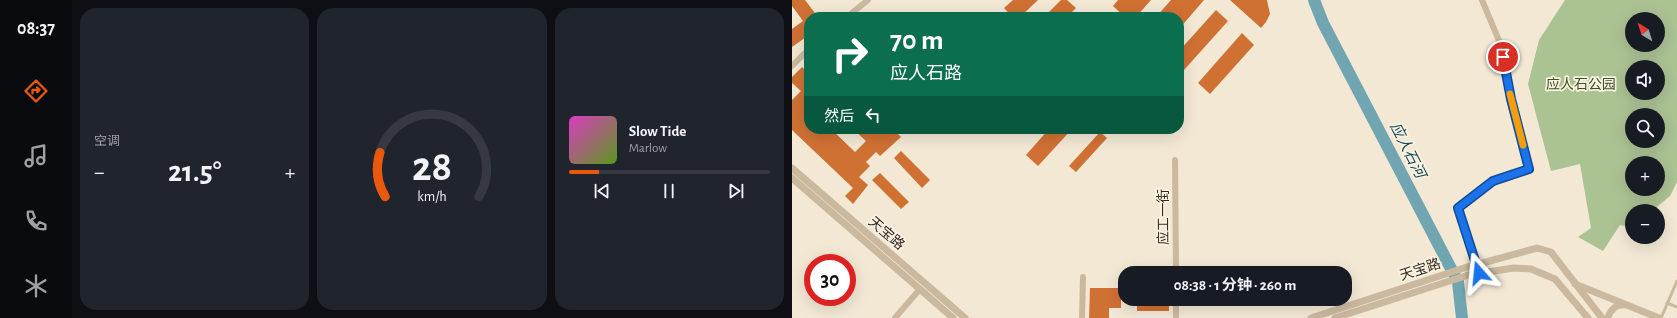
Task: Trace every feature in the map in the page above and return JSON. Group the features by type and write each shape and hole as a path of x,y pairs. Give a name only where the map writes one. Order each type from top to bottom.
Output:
{"street":[{"path":"853,12 868,0"},
{"path":"1479,273 1458,208 1493,181 1529,169 1511,99 1500,43 1482,0"},
{"path":"792,66 804,54"},
{"name":"应工一街","path":"1175,160 1176,266"},
{"name":"天宝路","path":"792,168 965,318"},
{"name":"天宝路","path":"792,178 953,318"},
{"name":"天宝路","path":"1335,318 1466,271 1476,265 1527,250 1545,249 1551,252 1575,284"},
{"name":"天宝路","path":"1466,271 1479,273 1514,268 1531,269 1556,279 1586,317"},
{"path":"1082,318 1083,277"},
{"name":"天宝路","path":"1311,318 1442,279"},
{"path":"1575,284 1660,318"},
{"path":"1575,284 1602,318"},
{"path":"895,318 920,290"},
{"path":"1176,306 1176,318"},
{"path":"1608,318 1610,311 1614,307 1628,306"}],"lane":[{"path":"1660,318 1677,280"},
{"path":"1667,303 1677,307"}],"green space":[{"name":"应人石公园","path":"1565,0 1677,0 1677,182 1670,196 1660,204 1625,204 1625,226 1620,225 1603,251 1578,237 1591,228 1580,164 1551,171 1528,84 1539,40"}],"building":[{"path":"792,0 805,0 814,12 804,12 804,39 792,47 792,29 803,21 792,6"},
{"path":"1013,0 1038,0 1025,12 1008,12 1004,8"},
{"path":"1061,0 1067,0 1076,8 1072,12 1049,12"},
{"path":"1118,0 1151,0 1140,12 1120,12 1113,6"},
{"path":"1171,0 1204,0 1184,23 1184,12 1160,12"},
{"path":"1230,0 1267,0 1270,14 1261,28"},
{"path":"1216,10 1228,21 1184,70 1184,45"},
{"path":"1242,33 1254,45 1210,94 1198,83"},
{"path":"802,67 804,69 804,134 836,134 855,152 866,141 858,134 898,134 901,137 880,156 876,152 866,162 870,166 859,177 868,185 853,204 845,196 853,188 792,130 792,100 801,91 792,83 792,77"},
{"path":"1045,134 1067,134 1038,166 1026,155"},
{"path":"1098,134 1102,134 1107,138 1076,172 1069,166"},
{"path":"901,151 930,180 922,188 894,158"},
{"path":"880,173 909,202 901,209 872,180"},
{"path":"1090,288 1118,288 1118,306 1121,306 1121,308 1109,308 1109,318 1089,318"},
{"path":"1137,306 1169,306 1169,311 1137,311"}],"waterway":[{"name":"应人石河","path":"1314,0 1323,23 1458,282 1462,318"}],"slow traffic":[{"path":"1510,94 1523,145"}],"route":[{"path":"1479,273 1458,208 1493,181 1529,169 1511,99 1503,57"}]}
